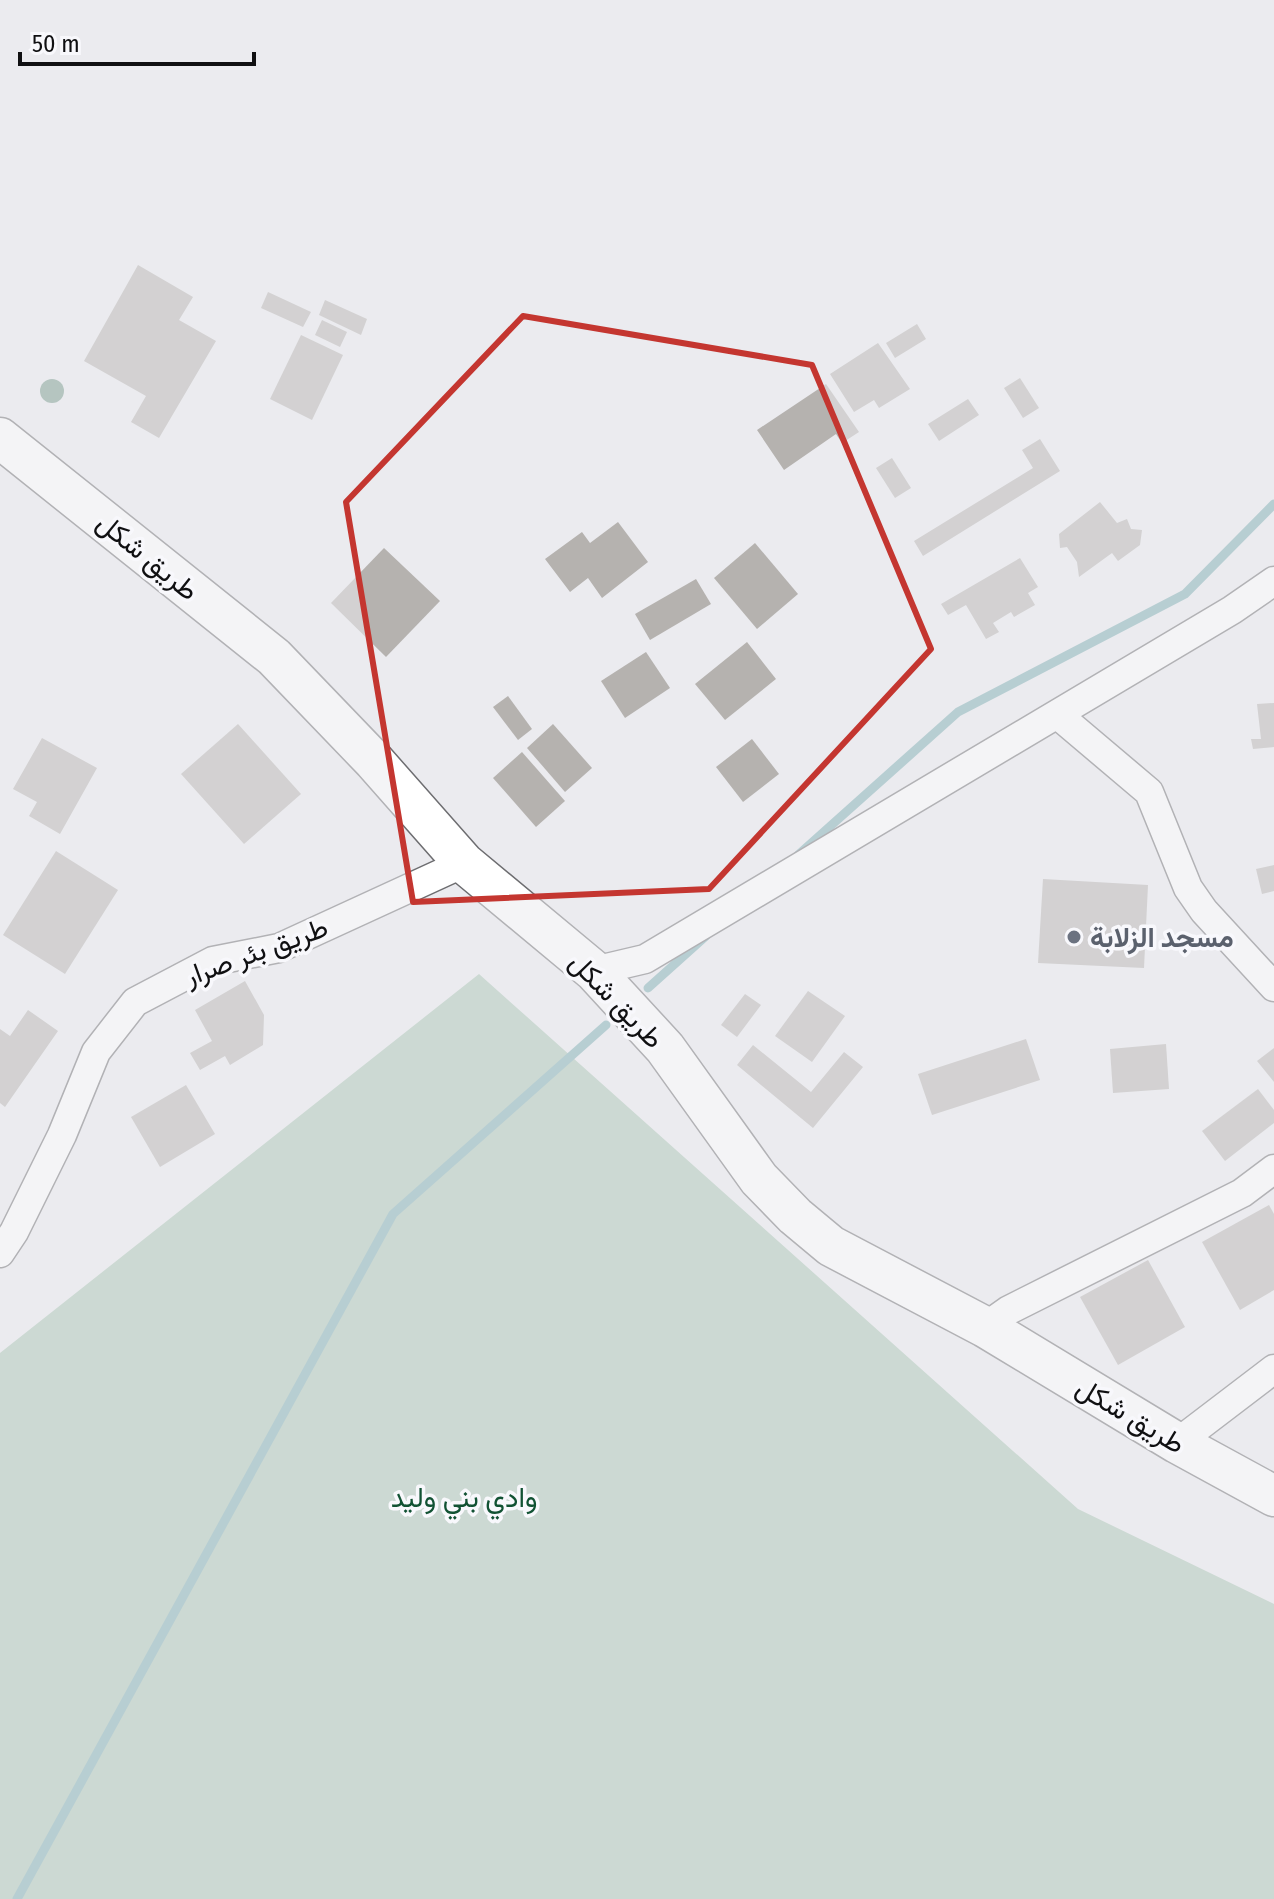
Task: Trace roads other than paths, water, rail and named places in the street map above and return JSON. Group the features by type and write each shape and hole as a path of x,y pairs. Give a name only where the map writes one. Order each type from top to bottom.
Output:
{"main road":[{"name":"طريق شكل","path":"0,438 274,657 374,761 464,863 594,971 665,1048 759,1179 795,1216 831,1246 985,1327 1177,1443 1274,1496"}],"street":[{"path":"594,971 645,959 1058,715 1232,610 1274,581"},
{"path":"1058,715 1149,792 1188,888 1204,911 1274,987"},
{"name":"طريق بئر صرار","path":"0,1253 14,1232 62,1135 96,1052 135,1002 213,961 279,948 464,863"},
{"path":"985,1327 1009,1310 1242,1193 1274,1169"},
{"path":"1177,1443 1274,1369"}],"waterway":[{"path":"798,855 958,712 1185,594 1274,504"},
{"path":"648,988 706,936"},
{"path":"17,1899 393,1214 606,1025"}],"place":[{"name":"مسجد الزلابة","path":"1074,937"}],"park label":[{"name":"وادي بني وليد","path":"464,1497"}]}
